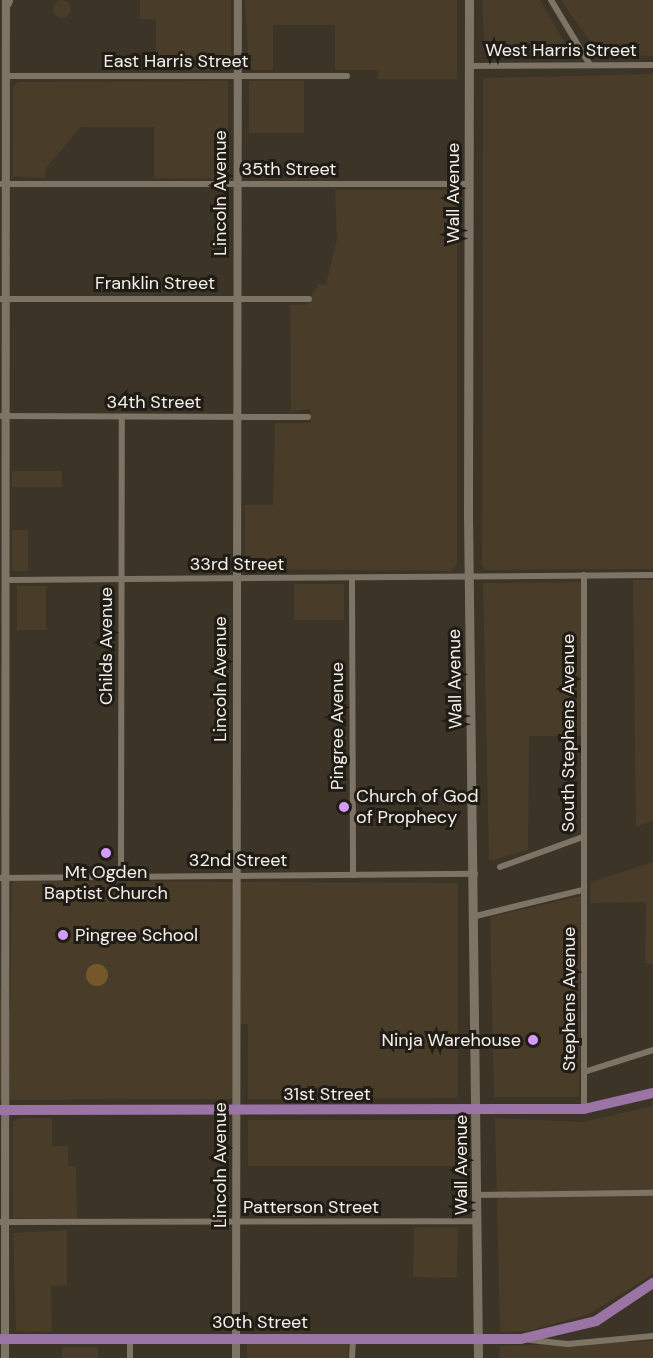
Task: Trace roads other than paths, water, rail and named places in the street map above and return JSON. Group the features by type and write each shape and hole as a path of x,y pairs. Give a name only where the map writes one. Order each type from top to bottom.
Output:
{"main road":[{"name":"Wall Avenue","path":"469,0 469,576 476,874 478,1358"},
{"name":"31st Street","path":"2,1110 477,1111 584,1109 653,1093"},
{"name":"30th Street","path":"3,1339 520,1339 596,1321 653,1283"}],"street":[{"name":"Lincoln Avenue","path":"237,1358 236,183 238,0"},
{"path":"551,0 590,65"},
{"path":"5,1358 2,1222 3,716 6,580 3,184 7,1"},
{"name":"West Harris Street","path":"469,66 653,65"},
{"name":"East Harris Street","path":"5,76 346,76"},
{"name":"35th Street","path":"3,184 470,184"},
{"name":"Franklin Street","path":"3,299 236,297 309,299"},
{"name":"34th Street","path":"3,416 308,417"},
{"name":"Childs Avenue","path":"121,876 122,417"},
{"name":"33rd Street","path":"6,580 653,574"},
{"name":"South Stephens Avenue","path":"583,890 584,575"},
{"name":"Pingree Avenue","path":"352,578 353,875"},
{"path":"500,867 574,845 583,837"},
{"name":"32nd Street","path":"3,878 476,874"},
{"path":"476,916 583,890"},
{"name":"Stephens Avenue","path":"583,890 584,1109"},
{"path":"584,1072 653,1050"},
{"path":"478,1195 653,1193"},
{"name":"Patterson Street","path":"2,1222 478,1221"},
{"name":"30th Street","path":"520,1339 568,1344 609,1338 653,1336"},
{"path":"352,1358 353,1338"},
{"path":"130,1339 130,1358"}],"place":[{"name":"Church of God of Prophecy","path":"344,807"},
{"name":"Mt Ogden Baptist Church","path":"106,853"},
{"name":"Pingree School","path":"63,935"},
{"name":"Ninja Warehouse","path":"533,1040"}]}
